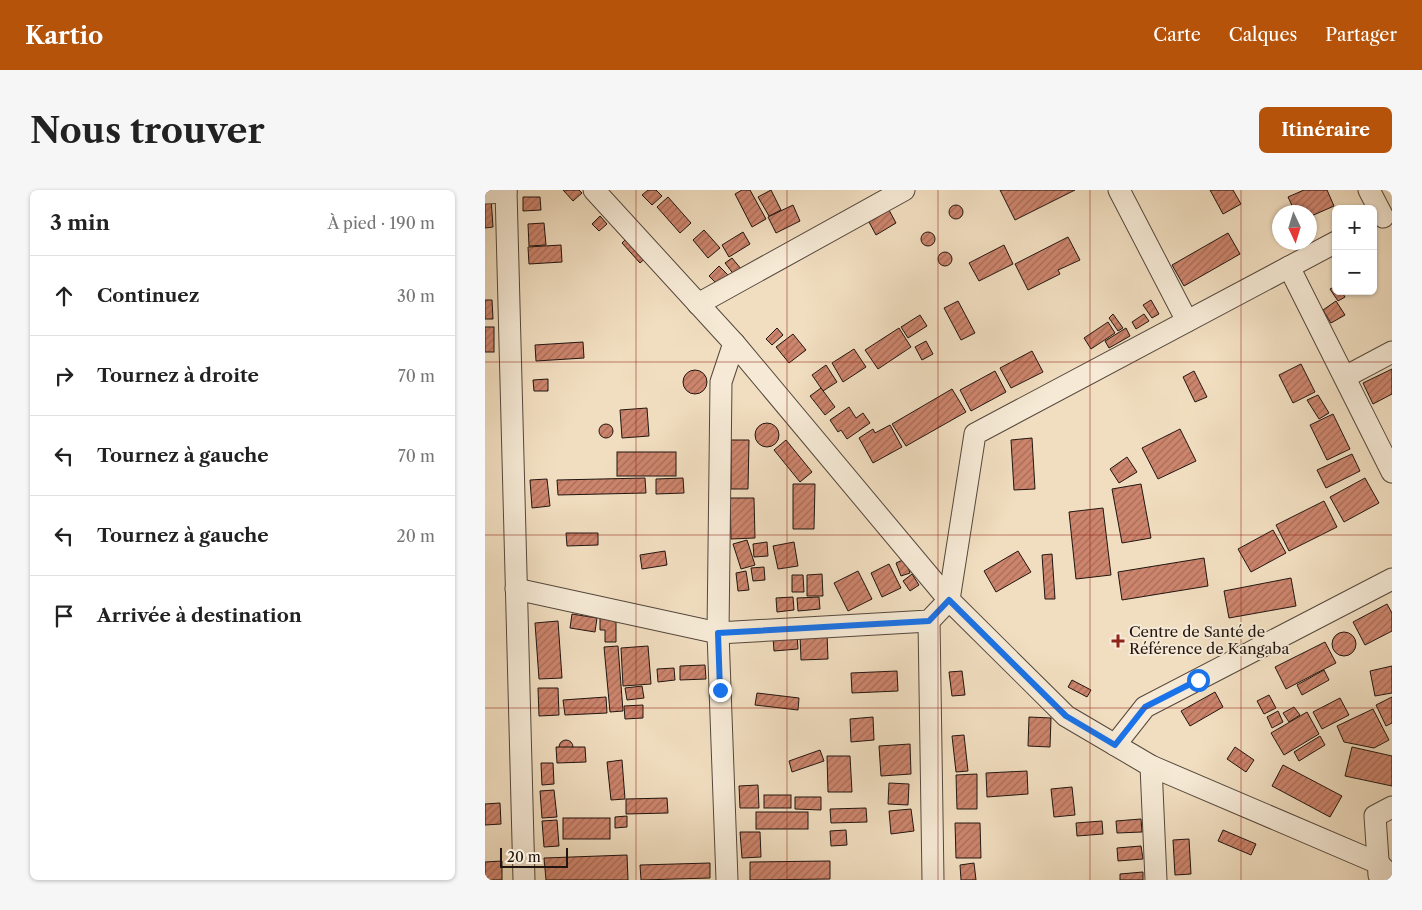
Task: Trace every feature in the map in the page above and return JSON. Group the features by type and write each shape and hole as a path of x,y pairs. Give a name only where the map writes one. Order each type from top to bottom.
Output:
{"street":[{"path":"594,190 734,343 949,600 1066,716 1151,766 1383,874"},
{"path":"699,304 904,190"},
{"path":"1119,190 1187,321"},
{"path":"1369,190 1383,217"},
{"path":"485,193 506,191 524,880"},
{"path":"517,589 718,633 929,621 949,600 975,434 1332,244"},
{"path":"1289,267 1392,472"},
{"path":"727,880 718,633 721,382 734,343"},
{"path":"1345,377 1392,352"},
{"path":"1115,745 1145,707 1392,579"},
{"path":"929,621 933,880"},
{"path":"1151,766 1156,880"},
{"path":"1383,874 1375,816 1392,807"}],"building":[{"path":"563,190 579,190 582,193 573,201"},
{"path":"648,190 656,190 662,196 652,205 642,195"},
{"path":"742,190 750,190 766,219 752,227 735,194"},
{"path":"771,190 781,210 769,216 758,197"},
{"path":"1000,190 1075,190 1015,220"},
{"path":"1210,190 1233,190 1241,204 1223,214"},
{"path":"1304,190 1327,190 1334,205 1317,213 1317,205 1292,205 1288,197"},
{"path":"523,197 540,197 541,210 523,211"},
{"path":"668,197 691,223 680,233 657,207"},
{"path":"485,198 491,198 493,227 485,228"},
{"path":"793,205 800,221 776,233 768,217"},
{"path":"953,205 959,205 963,212 959,219 953,219 949,215 949,209"},
{"path":"889,210 896,223 876,235 869,222"},
{"path":"600,216 607,224 599,231 592,224"},
{"path":"544,223 546,245 529,246 528,224"},
{"path":"704,230 720,248 708,258 693,240"},
{"path":"743,232 750,244 729,257 722,245"},
{"path":"925,232 931,232 935,239 931,246 925,246 921,242 921,236"},
{"path":"1228,233 1240,254 1184,286 1172,265"},
{"path":"629,236 648,256 640,263 622,243"},
{"path":"1068,237 1080,260 1058,270 1060,274 1028,290 1015,264"},
{"path":"561,245 562,262 529,264 528,247"},
{"path":"1004,245 1013,264 979,281 969,263"},
{"path":"942,252 948,252 952,259 948,266 942,266 938,262 938,256"},
{"path":"732,258 742,270 735,276 725,263"},
{"path":"719,266 728,275 718,285 709,276"},
{"path":"1334,295 1344,295 1345,297 1338,301"},
{"path":"485,300 492,300 493,319 485,319"},
{"path":"1151,300 1159,314 1152,318 1143,305"},
{"path":"958,301 975,333 961,340 944,308"},
{"path":"1336,301 1345,315 1331,323 1323,310"},
{"path":"1113,314 1123,328 1118,331 1109,318"},
{"path":"1144,314 1149,321 1136,329 1132,322"},
{"path":"920,315 927,326 908,338 901,327"},
{"path":"1108,322 1115,333 1091,349 1084,338"},
{"path":"485,327 494,327 494,352 485,352"},
{"path":"777,328 783,335 772,345 766,339"},
{"path":"899,328 911,347 878,369 865,350"},
{"path":"1126,328 1130,336 1109,348 1105,341"},
{"path":"793,334 806,350 789,363 776,347"},
{"path":"926,341 933,354 922,360 915,347"},
{"path":"583,342 584,358 536,361 535,345"},
{"path":"854,349 866,367 843,382 832,363"},
{"path":"1032,351 1043,372 1011,388 1000,368"},
{"path":"1301,364 1315,392 1293,403 1279,375"},
{"path":"826,365 837,382 823,391 812,375"},
{"path":"1392,369 1392,394 1373,404 1363,383"},
{"path":"695,370 703,374 707,382 703,390 695,394 687,390 683,382 687,374"},
{"path":"995,371 1006,392 971,411 960,390"},
{"path":"1194,371 1207,397 1195,402 1183,377"},
{"path":"548,379 548,391 534,391 533,380"},
{"path":"821,388 835,407 825,415 810,396"},
{"path":"952,389 966,412 906,446 892,424"},
{"path":"1318,395 1329,413 1319,419 1307,400"},
{"path":"849,407 856,418 863,413 870,423 847,439 841,430 838,432 830,420"},
{"path":"647,408 649,436 622,438 620,410"},
{"path":"1333,414 1350,449 1327,460 1310,425"},
{"path":"767,423 775,427 779,435 775,443 767,447 759,443 755,435 759,427"},
{"path":"603,424 609,424 613,431 609,438 603,438 599,434 599,428"},
{"path":"890,425 902,447 873,463 859,438 873,429 875,433"},
{"path":"1180,429 1196,461 1158,479 1142,448"},
{"path":"1032,438 1035,489 1014,490 1011,440"},
{"path":"731,440 749,440 748,489 731,489"},
{"path":"786,440 812,472 800,482 774,450"},
{"path":"617,452 676,452 676,476 617,476"},
{"path":"1352,454 1360,471 1326,488 1317,470"},
{"path":"1127,457 1137,472 1119,483 1110,469"},
{"path":"645,478 646,493 558,495 557,480"},
{"path":"683,478 684,493 656,494 656,479"},
{"path":"1365,478 1379,503 1344,522 1330,497"},
{"path":"547,479 550,506 532,508 530,480"},
{"path":"793,484 815,484 814,529 793,529"},
{"path":"1141,484 1151,538 1122,543 1112,489"},
{"path":"730,498 754,498 755,538 731,539"},
{"path":"1324,501 1337,527 1289,551 1276,525"},
{"path":"1103,508 1111,575 1076,579 1069,512"},
{"path":"1273,530 1286,553 1251,572 1238,549"},
{"path":"566,533 598,533 598,545 567,546"},
{"path":"747,540 755,565 741,569 733,544"},
{"path":"767,542 768,556 754,557 753,544"},
{"path":"794,542 798,566 778,569 773,546"},
{"path":"665,551 667,565 642,569 640,555"},
{"path":"1018,551 1031,572 996,592 984,571"},
{"path":"1052,554 1055,599 1045,599 1042,555"},
{"path":"1204,558 1208,586 1122,600 1118,572"},
{"path":"905,559 910,573 901,576 896,563"},
{"path":"889,564 901,588 882,597 871,573"},
{"path":"764,567 765,580 753,581 751,568"},
{"path":"746,571 749,590 738,591 736,573"},
{"path":"858,571 872,599 848,611 834,583"},
{"path":"822,574 823,596 807,596 807,575"},
{"path":"912,574 919,585 910,591 903,581"},
{"path":"792,575 803,575 804,592 792,592"},
{"path":"1291,578 1296,606 1229,618 1224,591"},
{"path":"793,597 794,610 777,612 776,598"},
{"path":"819,597 820,609 798,611 797,598"},
{"path":"1387,604 1392,613 1392,631 1365,645 1353,622"},
{"path":"572,614 597,618 595,632 570,628"},
{"path":"600,617 616,617 616,642 605,642 605,630 600,630"},
{"path":"558,621 562,678 539,679 535,623"},
{"path":"1344,632 1352,636 1356,644 1352,652 1344,656 1336,652 1332,644 1336,636"},
{"path":"827,634 828,659 801,660 800,635"},
{"path":"797,635 798,649 774,651 773,637"},
{"path":"1325,642 1336,663 1286,689 1275,667"},
{"path":"618,646 623,711 610,712 604,647"},
{"path":"648,646 651,684 623,686 621,648"},
{"path":"705,665 706,679 680,680 680,666"},
{"path":"1392,666 1392,693 1375,696 1370,671"},
{"path":"674,668 675,680 658,682 657,669"},
{"path":"1324,670 1329,680 1302,695 1297,685"},
{"path":"897,671 898,691 852,693 851,673"},
{"path":"962,671 965,695 952,696 949,672"},
{"path":"1072,680 1091,690 1087,697 1068,687"},
{"path":"642,686 644,698 627,700 625,688"},
{"path":"538,688 558,688 559,715 539,716"},
{"path":"1215,692 1223,707 1190,726 1181,711"},
{"path":"757,693 799,698 798,710 755,705"},
{"path":"1269,695 1276,708 1264,714 1257,701"},
{"path":"606,697 607,713 565,715 563,700"},
{"path":"1392,697 1392,723 1386,726 1376,705"},
{"path":"1340,698 1349,715 1322,729 1313,712"},
{"path":"643,705 643,718 625,719 624,706"},
{"path":"1294,707 1300,715 1289,722 1283,713"},
{"path":"1373,709 1389,740 1374,748 1344,742 1337,726"},
{"path":"1278,711 1283,722 1272,728 1267,717"},
{"path":"1307,712 1319,734 1284,755 1271,733"},
{"path":"873,717 874,740 851,742 850,719"},
{"path":"1029,717 1051,718 1050,747 1028,746"},
{"path":"964,735 968,771 956,772 952,736"},
{"path":"1320,736 1325,745 1299,761 1294,752"},
{"path":"563,740 569,740 573,747 569,754 563,754 559,750 559,744"},
{"path":"910,744 911,774 881,776 879,746"},
{"path":"556,747 585,747 586,762 557,763"},
{"path":"1235,747 1254,760 1246,772 1227,759"},
{"path":"1352,747 1392,756 1392,786 1345,776"},
{"path":"820,750 824,761 792,772 789,761"},
{"path":"827,756 850,756 852,792 828,792"},
{"path":"622,760 625,799 611,800 607,762"},
{"path":"541,763 553,763 554,784 542,785"},
{"path":"1283,765 1342,796 1330,817 1272,786"},
{"path":"1027,771 1028,794 987,797 986,773"},
{"path":"977,774 977,809 957,809 956,775"},
{"path":"889,783 909,784 908,805 888,804"},
{"path":"758,785 759,808 740,808 739,786"},
{"path":"1072,787 1075,815 1054,817 1051,789"},
{"path":"554,790 557,817 542,818 540,791"},
{"path":"764,795 791,795 791,808 764,808"},
{"path":"795,797 821,797 821,810 795,809"},
{"path":"667,798 668,813 626,814 626,799"},
{"path":"500,803 501,824 485,825 485,804"},
{"path":"866,808 867,822 831,823 830,809"},
{"path":"911,809 914,831 891,834 889,811"},
{"path":"756,812 808,812 808,829 756,829"},
{"path":"627,816 627,827 615,828 615,817"},
{"path":"563,818 610,818 610,839 563,839"},
{"path":"1141,819 1142,832 1117,833 1116,821"},
{"path":"557,820 559,846 544,847 542,821"},
{"path":"1102,821 1103,834 1077,836 1076,823"},
{"path":"955,823 980,823 981,858 956,858"},
{"path":"846,830 847,845 831,846 830,831"},
{"path":"1223,830 1256,844 1251,855 1218,841"},
{"path":"740,832 760,832 761,857 742,858"},
{"path":"1189,839 1191,874 1175,875 1173,840"},
{"path":"1141,846 1143,859 1118,861 1117,848"},
{"path":"627,855 628,880 546,880 544,858"},
{"path":"502,861 502,880 485,880 485,862"},
{"path":"830,861 830,879 750,880 750,862"},
{"path":"710,863 710,878 641,880 640,865"},
{"path":"974,863 976,880 961,880 960,865"},
{"path":"1143,872 1143,880 1120,880 1120,874"}],"place":[{"name":"Centre de Santé de Référence de Kangaba","path":"1118,641"}],"route":[{"path":"720,690 718,633 929,621 949,600 1066,716 1115,745 1145,707 1198,680"}]}
